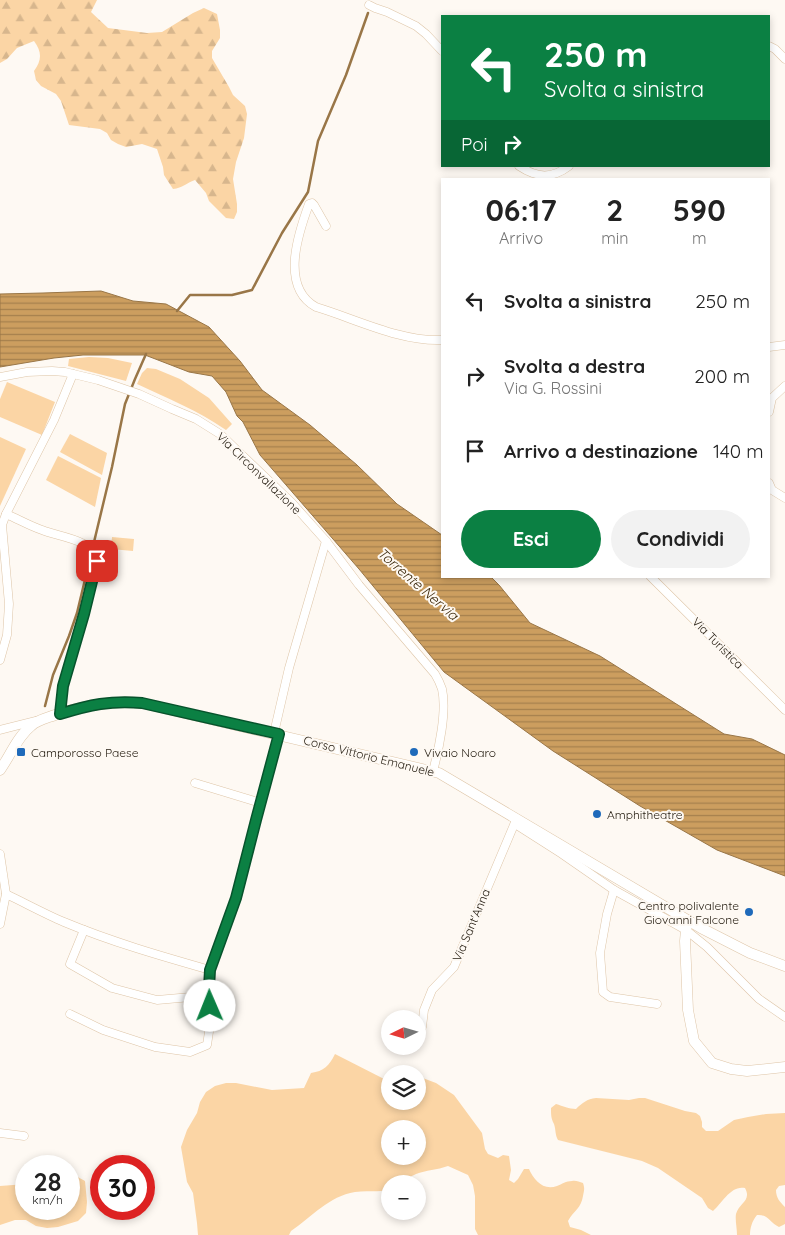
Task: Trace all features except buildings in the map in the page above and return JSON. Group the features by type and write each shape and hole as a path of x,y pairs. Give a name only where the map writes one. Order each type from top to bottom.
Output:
{"main road":[{"name":"Corso Vittorio Emanuele","path":"29,724 98,704 142,703 433,771 516,821 568,849 687,925 785,966"},
{"path":"0,770 29,724"},
{"path":"687,925 685,941 688,1010 694,1041 712,1063 731,1069 747,1071 785,1067"}],"street":[{"path":"369,5 416,26 441,50"},
{"path":"770,46 785,59"},
{"path":"521,167 535,174 546,176 562,172 569,167"},
{"path":"326,226 314,205 312,203 309,204 298,241 294,266 295,279 303,296 309,303 395,334 433,341 441,340"},
{"path":"770,347 785,345"},
{"name":"Via Circonvallazione","path":"0,377 52,370 98,380 139,394 196,419 220,434 292,503 326,541 354,579 435,674 440,682 443,707 439,745 433,771"},
{"path":"0,660 7,635 9,604 1,525 54,420 73,374"},
{"path":"770,407 772,398 785,386"},
{"path":"770,485 772,490 785,498"},
{"path":"6,514 42,530 71,538 88,546 96,555 97,561 84,614 63,686 60,714"},
{"path":"70,1014 103,1030 155,1047 190,1052 207,1045 210,1025 210,970 236,898 277,734 289,668 326,541"},
{"name":"Via Turistica","path":"652,578 785,710"},
{"path":"0,730 29,724"},
{"path":"195,783 260,803"},
{"path":"516,821 614,890 687,925 760,999 785,1017"},
{"name":"Via Sant'Anna","path":"424,1010 432,990 454,967 516,821"},
{"path":"557,851 568,849"},
{"path":"0,854 6,894 0,924"},
{"path":"614,890 607,914 600,953 603,992 610,997 657,1004"},
{"path":"6,894 84,930 131,947 210,970"},
{"path":"84,930 70,964 112,988 156,1000 191,997 209,983"},
{"path":"0,1133 24,1136"}],"green space":[{"path":"0,0 97,0 91,12 108,28 147,33 162,32 204,8 217,14 220,38 212,51 212,58 233,95 245,106 247,114 244,138 236,162 233,179 237,204 237,212 234,219 226,218 209,201 206,193 195,180 173,189 164,175 157,149 142,144 126,147 111,140 107,133 100,129 69,125 61,101 56,94 41,86 36,80 34,71 40,56 39,49 34,41 17,48 7,59 0,63"},
{"path":"108,358 132,363 126,381 68,366 69,359"},
{"path":"147,368 156,369 180,379 209,398 232,424 226,430 194,411 137,384 142,373"},
{"path":"7,382 55,402 42,435 0,417 0,399"},
{"path":"70,434 107,453 102,475 60,452"},
{"path":"0,437 26,449 0,506"},
{"path":"58,456 101,478 95,507 46,480"},
{"path":"112,537 134,539 133,551 111,549"},
{"path":"335,1054 381,1077 381,1110 426,1110 426,1079 436,1083 454,1095 482,1133 485,1149 488,1154 498,1158 503,1155 509,1156 511,1170 509,1180 514,1183 524,1169 529,1169 536,1181 543,1186 552,1187 570,1181 583,1183 584,1190 581,1204 568,1221 570,1227 591,1235 478,1235 475,1229 473,1185 468,1175 448,1166 415,1175 381,1175 381,1191 355,1192 337,1198 291,1231 289,1235 198,1235 193,1193 187,1182 181,1147 187,1130 206,1092 215,1086 226,1083 236,1083 272,1090 304,1088 311,1073 319,1071 328,1065"},
{"path":"645,1098 696,1113 700,1116 702,1127 706,1131 718,1131 734,1120 766,1114 785,1113 785,1185 779,1186 776,1193 780,1202 785,1207 785,1224 779,1227 766,1217 757,1215 750,1230 750,1235 737,1235 736,1214 746,1199 747,1192 745,1188 735,1189 713,1211 708,1208 702,1198 658,1168 642,1161 558,1140 551,1108 556,1104 576,1109 590,1099 629,1100"},
{"path":"80,1178 85,1181 86,1213 80,1219"},
{"path":"15,1185 15,1220 0,1225 0,1186"},
{"path":"26,1220 79,1220 58,1227 36,1226"}],"water":[{"name":"Torrente Nervia","path":"101,291 133,301 166,304 209,327 240,361 262,390 310,425 357,465 397,504 441,534 441,578 492,578 530,623 600,656 724,734 752,739 785,755 785,876 717,850 640,806 553,751 444,672 359,569 260,455 243,422 237,416 226,392 212,376 189,372 145,355 83,355 0,367 0,294"}],"waterway":[{"path":"177,311 190,295 232,295 252,290 282,233 308,192 318,141 346,75 368,13"},
{"path":"45,706 53,675 77,613 125,404 146,354"}],"place":[{"name":"Camporosso Paese","path":"21,752"},
{"name":"Vivaio Noaro","path":"414,752"},
{"name":"Amphitheatre","path":"597,814"},
{"name":"Centro polivalente Giovanni Falcone","path":"749,912"}],"route":[{"path":"97,561 63,686 60,714 104,703 142,703 279,734 236,898 210,970 210,1006"}]}
